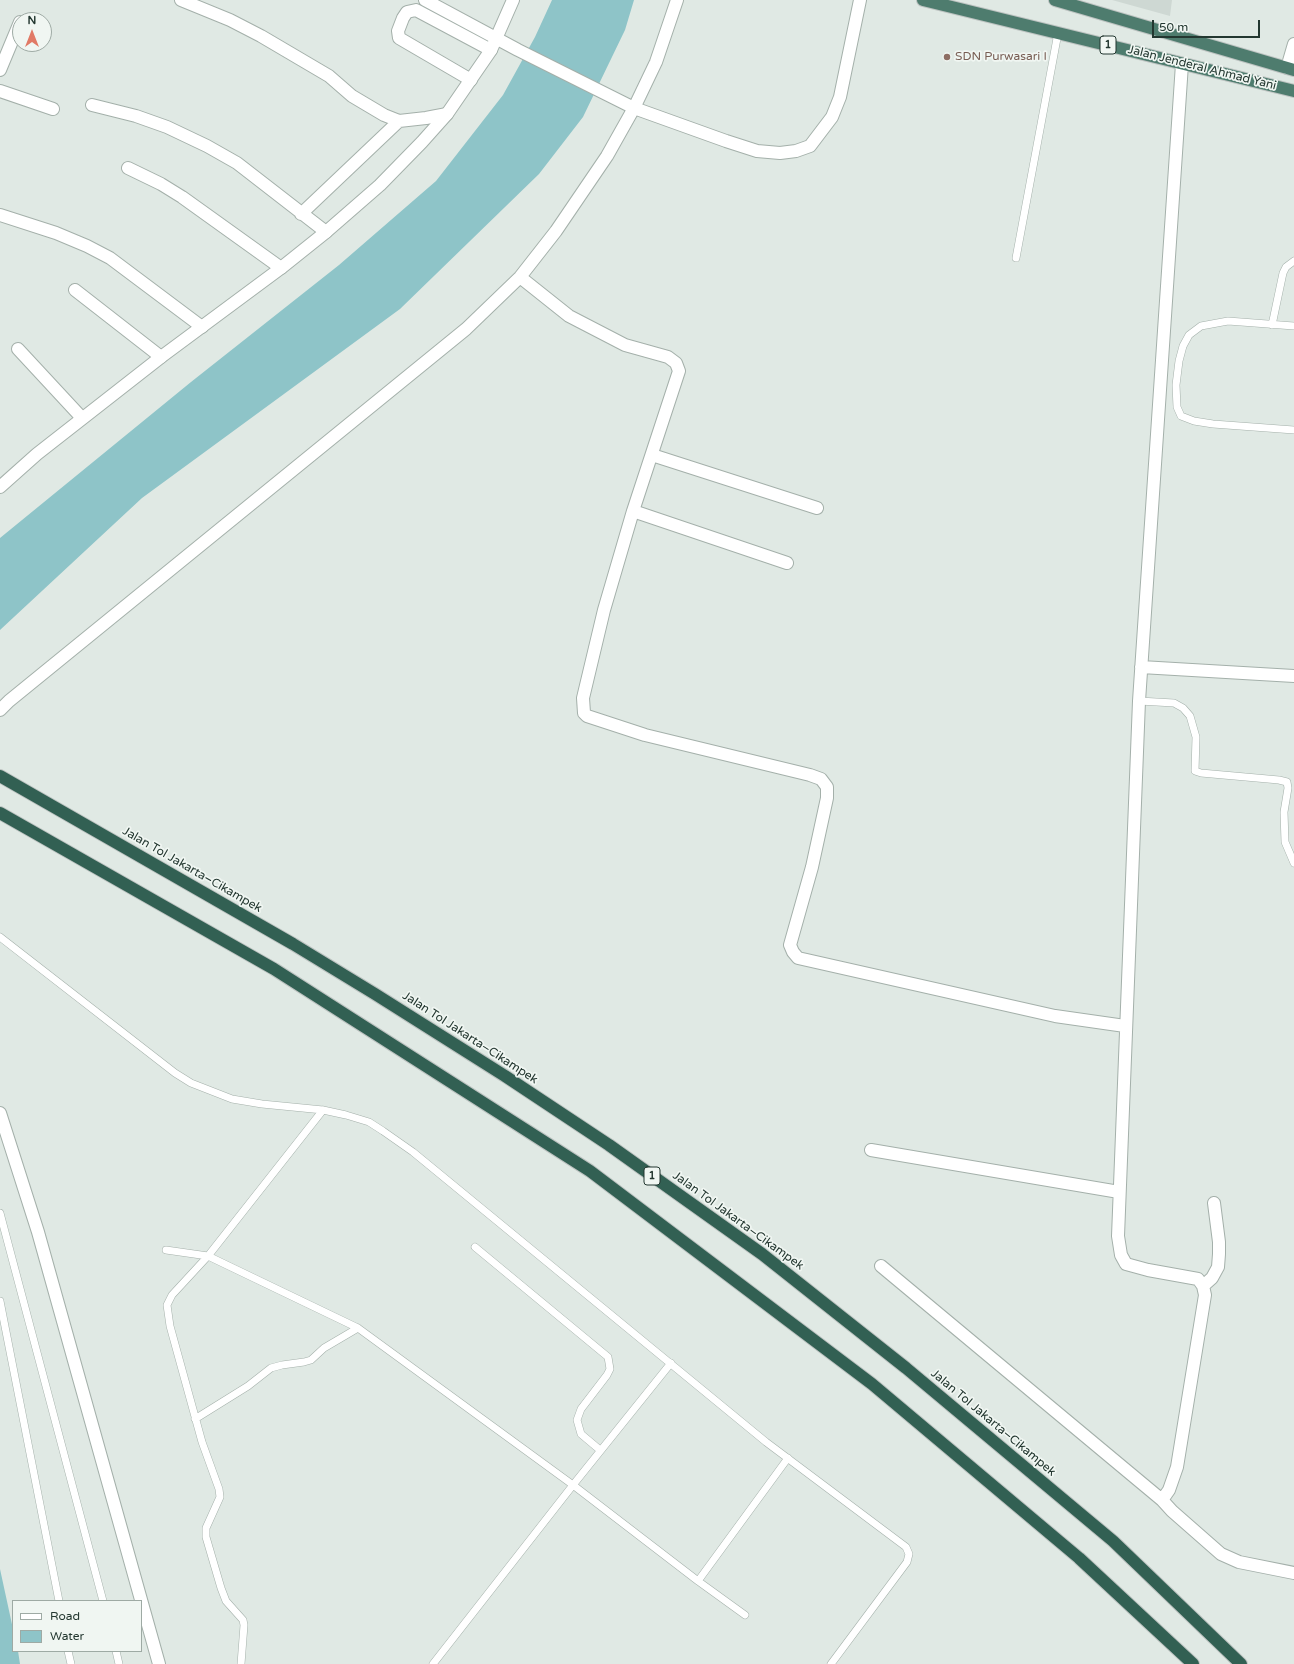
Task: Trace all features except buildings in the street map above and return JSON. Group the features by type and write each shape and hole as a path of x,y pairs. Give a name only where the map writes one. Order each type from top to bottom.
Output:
{"highway":[{"name":"Jalan Jenderal Ahmad Yani","path":"923,0 1294,91"},
{"name":"Jalan Jenderal Ahmad Yani","path":"1055,0 1290,69"},
{"name":"Jalan Tol Jakarta–Cikampek","path":"0,776 293,944 375,994 505,1076 609,1145 750,1245 906,1368 1113,1541 1241,1664"},
{"path":"0,813 274,969 590,1171 872,1384 1079,1558 1193,1664"}],"street":[{"path":"181,0 230,20 261,36 329,76 352,96 371,108 399,121 447,114"},
{"path":"425,0 518,50 634,108 757,151 780,153 796,151 810,146 832,117 840,98 860,0"},
{"path":"0,487 37,454 82,418 281,268 358,206 422,142 447,114 491,50 514,0"},
{"path":"0,710 21,691 466,329 520,277 556,231 607,156 634,108 656,62 677,0"},
{"path":"471,80 399,38 398,31 407,12 416,10 491,50"},
{"path":"0,70 12,41"},
{"path":"1290,69 1294,44"},
{"path":"1162,1500 1169,1490 1177,1467 1205,1295 1203,1286 1198,1279 1148,1270 1126,1264 1121,1255 1118,1236 1125,1026 1139,701 1182,64"},
{"path":"0,90 53,109"},
{"path":"92,105 136,116 167,127 207,146 237,163 326,232"},
{"path":"301,214 399,121"},
{"path":"128,168 161,184 182,197 281,268"},
{"path":"0,215 56,233 87,246 110,258 202,327"},
{"path":"520,277 569,316 624,345 668,358 676,363 679,372 633,511 604,610 583,698 582,710 587,716 646,735 821,779 827,787 827,798 812,867 790,946 798,958 1055,1016 1125,1026"},
{"path":"75,290 161,357"},
{"path":"18,349 82,418"},
{"path":"652,455 817,508"},
{"path":"633,511 787,563"},
{"path":"1141,667 1294,676"},
{"path":"0,1113 40,1240 141,1600"},
{"path":"871,1150 1119,1192"},
{"path":"1203,1286 1212,1278 1218,1267 1219,1242 1214,1203"},
{"path":"881,1266 1162,1500 1172,1511 1221,1554 1239,1562 1294,1573"},
{"path":"142,1603 159,1664"}],"lane":[{"path":"1016,258 1058,33"},
{"path":"1272,325 1283,273 1286,267 1294,261"},
{"path":"1294,326 1228,321 1201,326 1189,335 1183,346 1179,361 1176,385 1177,407 1181,416 1194,421 1290,431 1294,430"},
{"path":"1139,701 1174,703 1183,708 1190,716 1196,737 1194,769 1198,772 1286,782 1288,788 1284,812 1285,842 1294,862"},
{"path":"0,938 174,1073 191,1083 232,1099 262,1104 323,1110 369,1122 384,1131 419,1157 766,1442 906,1547 909,1554 908,1562 831,1664"},
{"path":"241,1664 244,1625 243,1620 226,1601 206,1537 206,1528 212,1518 220,1493 204,1448 170,1326 167,1305 172,1295 208,1256 323,1110"},
{"path":"0,1213 103,1600"},
{"path":"475,1247 608,1357 610,1369 581,1409 577,1420 580,1432 600,1450"},
{"path":"166,1250 208,1256 358,1328 573,1485 698,1581 745,1615"},
{"path":"0,1301 58,1600"},
{"path":"196,1419 248,1386 271,1368 311,1360 324,1348 358,1328"},
{"path":"433,1664 600,1450 671,1363"},
{"path":"698,1581 788,1458"},
{"path":"68,1652 71,1664"},
{"path":"116,1652 120,1664"}],"shaded area":[{"path":"1112,0 1172,0 1170,16"}],"water":[{"path":"552,0 634,0 625,30 583,117 539,174 400,309 142,498 0,630 0,538 191,382 339,265 436,181 503,95 535,37"},
{"path":"0,1569 12,1624 12,1652 18,1652 20,1664 0,1664"}],"place":[{"name":"SDN Purwasari I","path":"947,57"}]}
